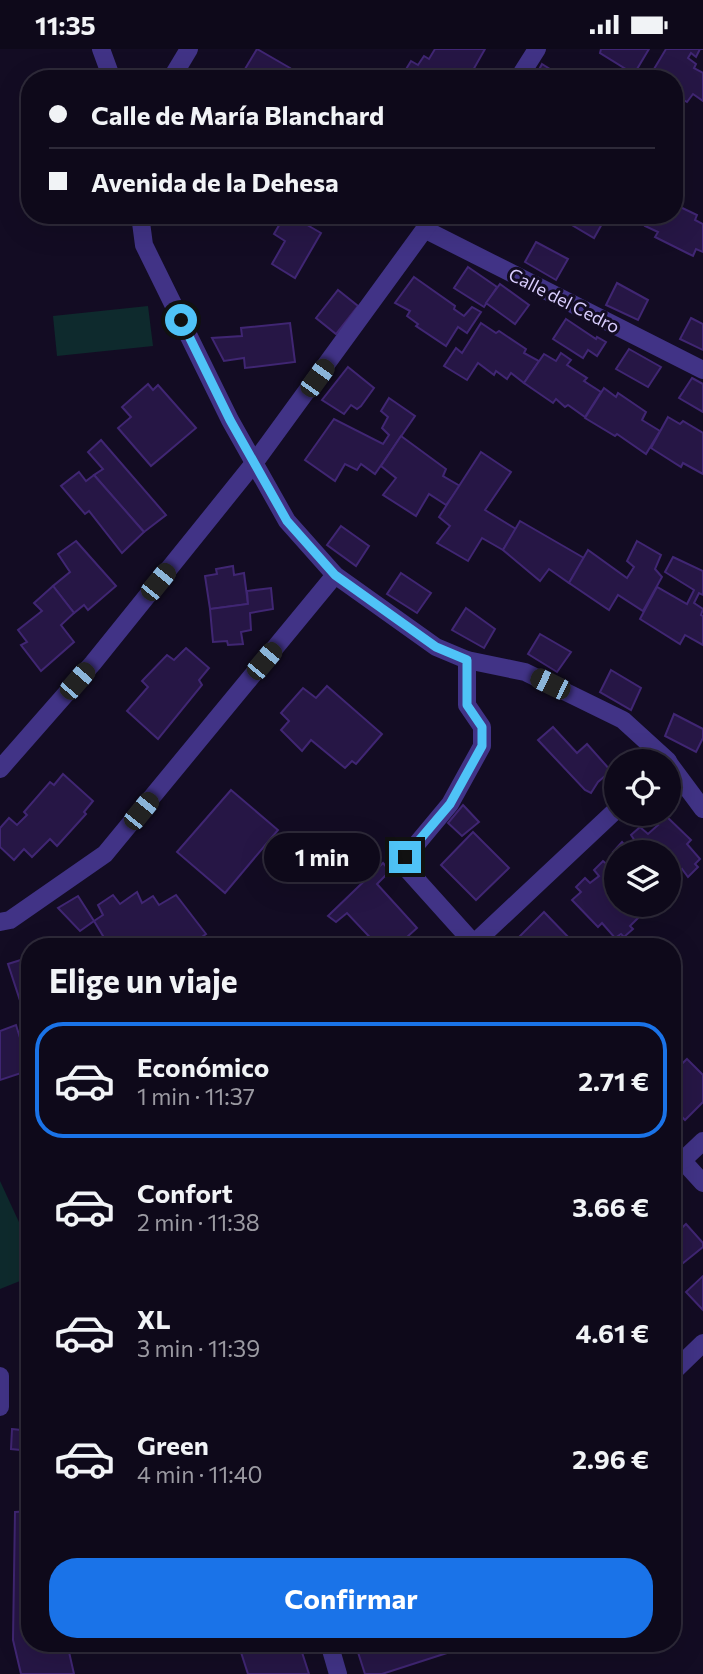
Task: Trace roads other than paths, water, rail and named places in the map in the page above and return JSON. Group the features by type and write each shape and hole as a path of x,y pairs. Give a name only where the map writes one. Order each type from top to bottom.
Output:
{"street":[{"path":"101,49 109,70"},
{"path":"176,70 189,49"},
{"path":"524,70 537,49"},
{"path":"141,224 144,245 230,420 287,521 335,575 436,647 467,660 525,672 622,720 655,749"},
{"path":"0,769 93,663 255,462 429,224"},
{"name":"Calle del Cedro","path":"432,224 703,370"},
{"path":"0,922 10,920 105,854 335,575"},
{"path":"466,938 406,868 405,857 450,804 482,746 482,727 467,705 467,660"},
{"path":"681,774 697,790 703,809"},
{"path":"481,938 604,821"},
{"path":"681,1153 703,1141"},
{"path":"681,1158 703,1183"},
{"path":"681,1364 703,1343"},
{"path":"0,1376 0,1407"},
{"path":"331,1652 338,1674"}]}
